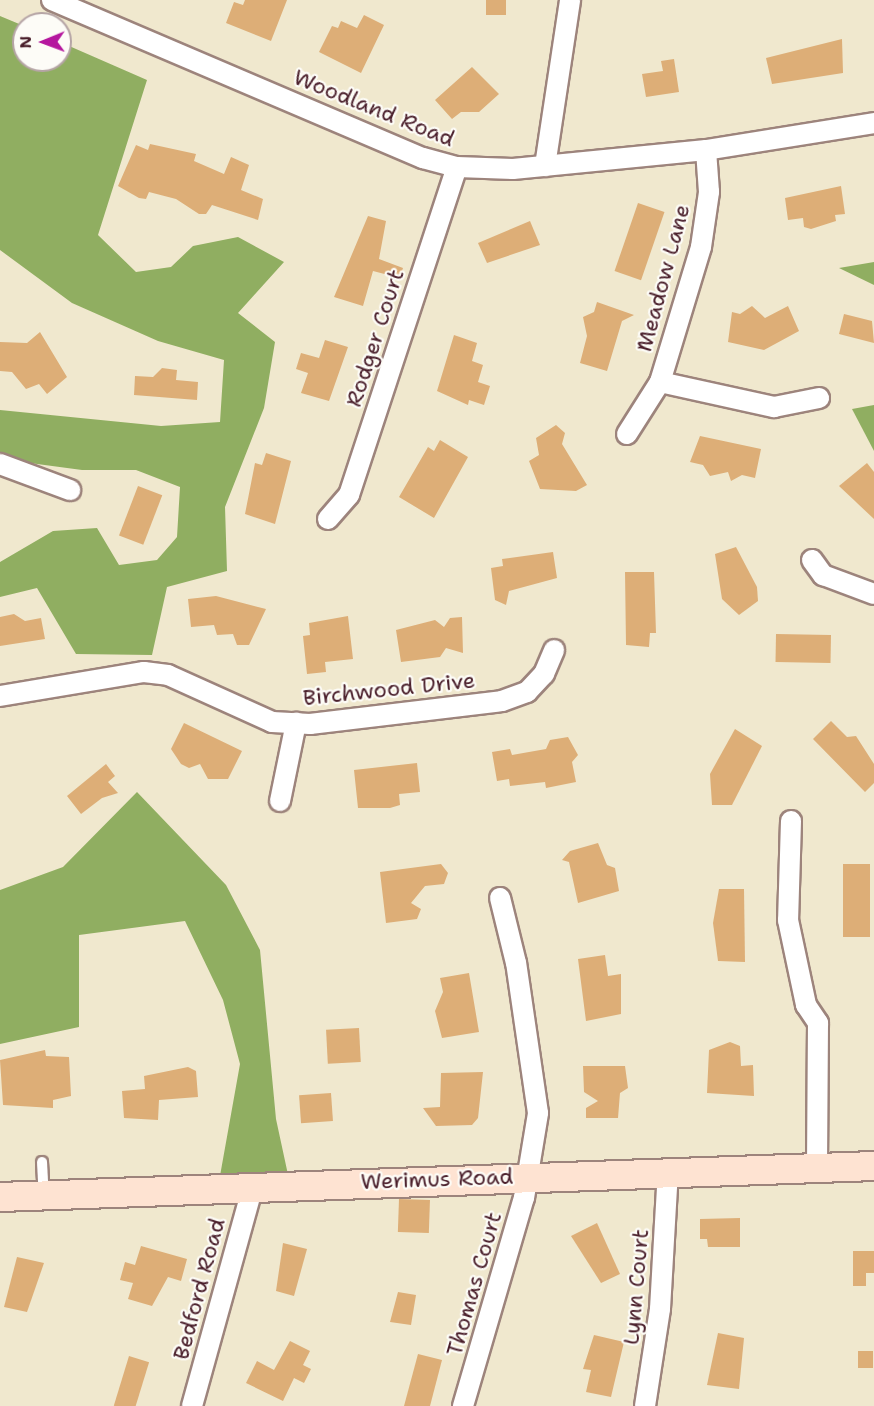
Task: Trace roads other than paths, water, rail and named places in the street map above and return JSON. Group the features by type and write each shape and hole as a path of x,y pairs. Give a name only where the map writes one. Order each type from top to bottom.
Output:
{"main road":[{"name":"Werimus Road","path":"0,1197 668,1171 874,1166"}],"street":[{"name":"Woodland Road","path":"52,0 423,158 457,167 545,166 706,150 874,123"},
{"path":"545,166 570,0"},
{"name":"Meadow Lane","path":"627,434 660,382 701,247 710,192 706,150"},
{"name":"Rodger Court","path":"328,519 349,495 457,167"},
{"name":"Meadow Lane","path":"660,382 774,407 819,398"},
{"path":"0,464 70,490"},
{"path":"812,560 823,575 857,592 874,594"},
{"name":"Birchwood Drive","path":"0,696 144,672 168,675 272,722 296,723 502,701 527,692 544,674 554,650"},
{"path":"280,801 296,723"},
{"path":"791,820 788,920 806,1005 818,1023 817,1168"},
{"name":"Thomas Court","path":"463,1406 530,1176 538,1113 516,963 500,898"},
{"name":"Lynn Court","path":"645,1406 660,1309 668,1171"},
{"name":"Bedford Road","path":"192,1406 253,1186"}],"lane":[{"path":"42,1162 44,1195"}]}
